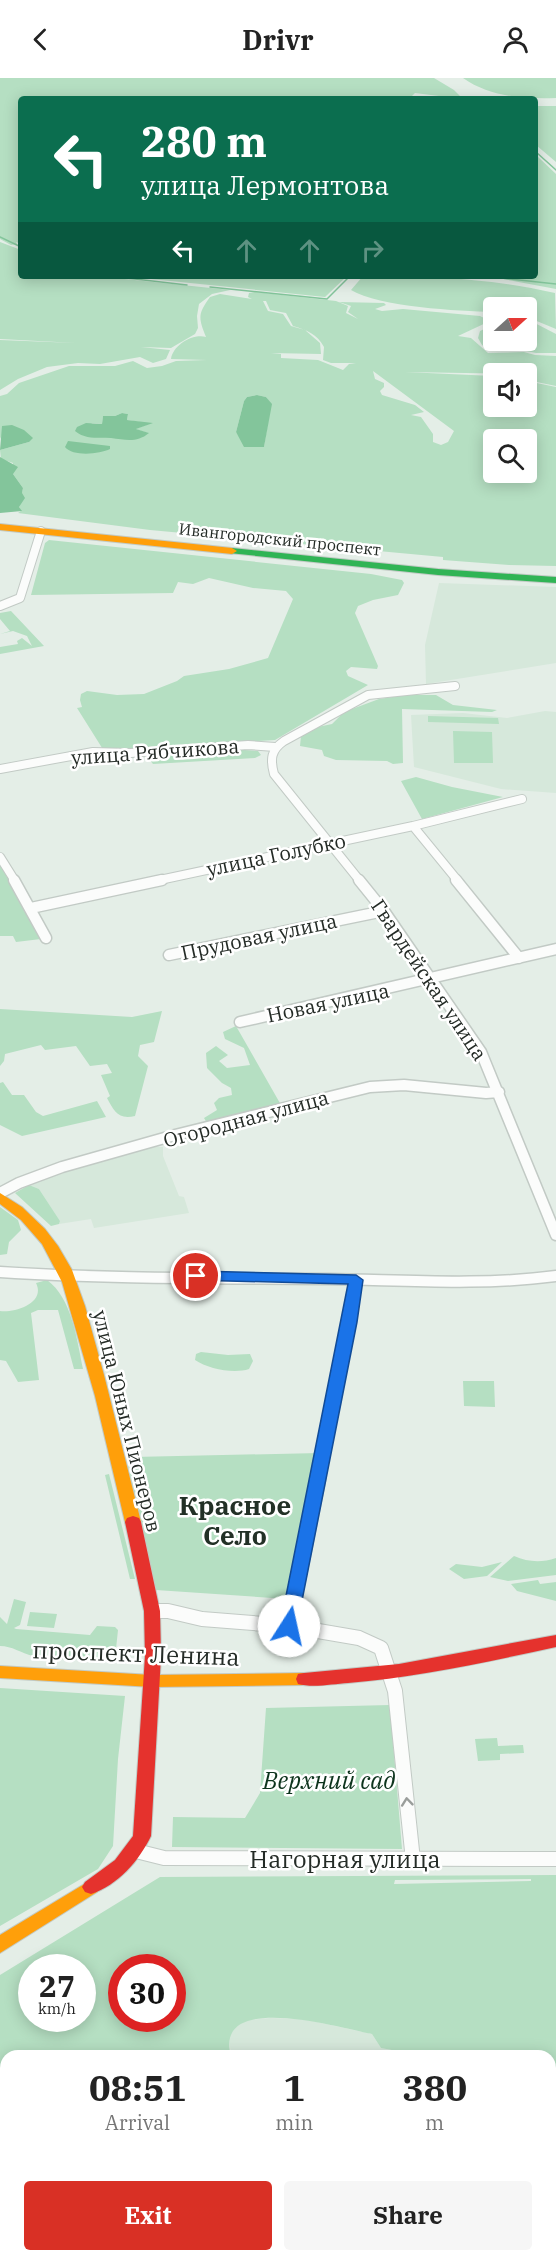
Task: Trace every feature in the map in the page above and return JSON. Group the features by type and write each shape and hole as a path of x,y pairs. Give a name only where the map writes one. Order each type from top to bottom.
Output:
{"main road":[{"name":"Ивангородский проспект","path":"0,522 436,566 556,574"},
{"name":"Ивангородский проспект","path":"0,527 438,572 556,580"},
{"name":"улица Юных Пионеров","path":"0,1195 20,1211 42,1234 67,1276 81,1313 109,1416 152,1611 152,1681 145,1807 142,1836 136,1851"},
{"name":"проспект Ленина","path":"0,1672 152,1681 344,1678 448,1664 556,1641"},
{"path":"0,1945 120,1868 136,1851"}],"street":[{"path":"3,606 20,598 41,531"},
{"path":"275,747 368,694 455,686"},
{"name":"улица Рябчикова","path":"0,769 93,752 131,753 248,745 275,747"},
{"name":"Гвардейская улица","path":"275,747 270,757 274,774 384,911 433,979 481,1052 556,1234"},
{"name":"улица Голубко","path":"31,908 413,826 522,799"},
{"path":"413,826 519,958"},
{"path":"0,857 31,908 46,939"},
{"name":"Прудовая улица","path":"169,955 384,911"},
{"name":"Новая улица","path":"240,1022 556,949"},
{"name":"Огородная улица","path":"0,1195 33,1177 151,1144 175,1135 370,1087 405,1085 486,1093 499,1092"},
{"path":"0,1272 67,1276 356,1280 520,1281 556,1276"},
{"path":"289,1626 350,1322 356,1280"},
{"path":"152,1611 168,1611 202,1619 289,1626 359,1638 381,1648 395,1691 412,1860"},
{"name":"Нагорная улица","path":"136,1851 164,1858 556,1859"}],"shaded area":[{"path":"257,395 266,397 272,404 264,447 244,447 236,432 244,401 247,397"},
{"path":"122,413 128,414 127,420 153,423 136,429 149,433 136,440 126,440 88,437 75,431 77,427 86,423 102,424 103,416 115,416"},
{"path":"12,425 24,430 33,438 29,442 0,450 2,426"},
{"path":"68,441 110,446 110,449 93,453 74,452 65,447"},
{"path":"0,457 18,467 13,474 23,488 22,493 25,498 19,507 22,511 0,513"},
{"path":"439,583 556,587 556,663 426,684 425,645"},
{"path":"545,711 556,712 556,793 501,789 414,767 411,715 463,713 507,718"},
{"path":"155,1147 163,1147 163,1156 179,1196 184,1197 189,1213 94,1228 91,1219 59,1224 60,1221 39,1189 29,1185 51,1175"},
{"path":"303,2019 372,2034 381,2048 392,2050 230,2050 229,2037 233,2028 247,2020"}],"green space":[{"path":"0,78 434,78 460,96 415,93 412,96 18,96 18,243 11,245 0,239"},
{"path":"463,78 556,78 556,98 508,96 473,84"},
{"path":"538,106 556,106 556,162 538,147"},
{"path":"538,157 556,174 556,289 503,279 538,279"},
{"path":"0,242 18,249 18,279 125,279 230,290 212,294 199,304 198,328 195,334 171,348 141,347 170,350 166,359 153,363 140,357 100,364 78,363 47,367 18,379 0,390 0,340 76,343 0,339"},
{"path":"151,279 344,279 325,297"},
{"path":"360,279 459,279 530,288 555,293 556,329 537,321 537,297 483,297 483,311 420,307 364,296 351,290"},
{"path":"255,292 336,301 348,306 346,313 358,319 348,312 351,306 339,302 384,303 386,305 375,309 382,311 403,309 480,316 483,318 483,324 458,336 471,338 483,351 488,353 524,352 556,356 556,386 537,382 537,363 483,363 483,373 405,372 483,376 483,417 537,417 537,383 556,387 556,566 443,560 443,557 150,530 18,513 21,511 19,507 23,488 13,474 13,463 1,459 0,450 29,442 2,435 0,439 0,396 7,394 19,383 69,366 115,366 133,361 147,368 176,361 207,360 171,359 175,349 184,341 195,337 206,337 201,316 210,297 220,294 252,299 248,297 249,293","holes":["263,301 266,301 270,310 286,313 293,326 304,330 291,326 283,314 268,311","305,330 315,336 324,347 323,360 331,363 356,363 349,364 343,370 318,360 281,358 281,354 271,353 321,354 320,343","373,371 454,431 448,442 441,445 433,442 433,434 421,417 411,415 424,412 415,405 382,395 380,391 384,383 375,379","257,395 266,397 271,404 264,447 243,442 236,432 247,397","122,413 128,414 127,420 146,425 135,429 148,433 140,438 83,435 92,423 102,424 103,416 115,416"]},
{"path":"537,324 556,334 556,353 526,351 537,351"},
{"path":"483,330 483,346 478,338 480,331"},
{"path":"49,540 371,574 402,580 404,583 398,595 373,600 358,606 355,613 378,666 377,669 351,667 346,671 348,676 368,685 275,740 104,751 77,708 82,707 81,694 87,691 117,695 144,694 184,676 229,669 268,658 293,599 286,591 253,588 209,578 193,584 178,582 173,593 31,595 45,543"},
{"path":"11,611 44,646 0,654 0,647 18,644 17,641 22,638 32,646 27,636 13,631 0,634 10,631 0,619 0,613"},
{"path":"406,695 436,695 453,705 497,710 492,712 402,709 403,763 336,760 324,756 322,750 300,746 301,736 313,728 332,724 344,712 379,699"},
{"path":"428,716 498,718 499,724 428,722"},
{"path":"453,731 492,732 493,763 454,763"},
{"path":"258,751 261,755 255,758 153,764 149,759 179,752"},
{"path":"416,777 503,797 422,819 401,781"},
{"path":"0,864 41,939 16,942 13,936 0,936"},
{"path":"0,1009 132,1017 162,1011 154,1042 140,1045 138,1056 148,1066 135,1116 124,1117 114,1110 107,1098 110,1096 101,1075 112,1073 107,1064 90,1066 76,1046 45,1050 41,1045 5,1054 0,1066"},
{"path":"236,1026 281,1105 207,1123 204,1118 217,1110 214,1103 219,1098 232,1095 231,1088 222,1083 207,1068 206,1053 216,1046 228,1055 219,1061 227,1068 250,1065 244,1048 225,1039 223,1032"},
{"path":"3,1082 12,1095 24,1095 36,1112 43,1116 97,1101 106,1117 22,1136 0,1125 0,1083"},
{"path":"29,1185 39,1189 60,1221 59,1224 51,1226 15,1193"},
{"path":"0,1207 18,1220 21,1230 9,1242 7,1254 0,1255"},
{"path":"47,1280 62,1297 68,1308 83,1369 74,1369 58,1310 38,1310 31,1313 39,1380 18,1382 6,1361 0,1360 0,1311 13,1310 27,1305 37,1296 36,1283"},
{"path":"201,1352 228,1355 250,1354 253,1361 249,1369 221,1370 195,1360 196,1354"},
{"path":"463,1381 494,1381 495,1407 464,1406"},
{"path":"320,1453 287,1599 156,1590 126,1456 132,1454 133,1457"},
{"path":"109,1474 135,1579 130,1579 105,1475"},
{"path":"514,1556 535,1561 556,1558 556,1575 508,1581 490,1577"},
{"path":"502,1562 487,1576 464,1579 449,1569 456,1564 482,1567"},
{"path":"538,1580 540,1584 556,1582 556,1601 517,1591 511,1584"},
{"path":"14,1599 26,1602 20,1625 14,1628 16,1629 90,1635 97,1626 115,1627 118,1630 116,1649 101,1649 101,1659 50,1659 0,1646 0,1617 7,1624"},
{"path":"30,1612 57,1614 54,1628 27,1626"},
{"path":"0,1688 125,1696 118,1759 113,1846 98,1869 0,1926"},
{"name":"Верхний сад","path":"390,1705 402,1849 172,1847 173,1817 245,1818 260,1793 266,1708"},
{"path":"497,1738 498,1746 523,1745 524,1753 500,1754 500,1760 478,1761 475,1739"},
{"path":"556,1875 556,2050 392,2050 381,2048 372,2034 309,2021 260,2018 241,2024 231,2036 231,2050 0,2050 0,1975 18,1964 18,2032 96,2032 96,1954 34,1954 160,1877","holes":["531,1879 531,1881 394,1884 395,1880"]}],"waterway":[{"path":"538,154 556,170"},
{"path":"0,237 18,246"},
{"path":"135,279 187,285"},
{"path":"210,287 327,299 347,279"},
{"path":"510,279 556,284"}],"traffic: fast":[{"path":"232,551 438,572 556,580"}],"traffic: slow":[{"path":"0,527 232,551"},
{"path":"0,1197 41,1232 59,1259 69,1282 102,1396 133,1522"},
{"path":"0,1672 152,1681 304,1679"},
{"path":"0,1945 91,1887"}],"traffic: jam":[{"path":"91,1887 127,1859 142,1836 153,1656 152,1611 133,1522"},
{"path":"304,1679 399,1671 556,1641"}],"district":[{"name":"Красное Село","path":"235,1521"}],"route":[{"path":"196,1276 356,1280 350,1322 289,1626"}]}
